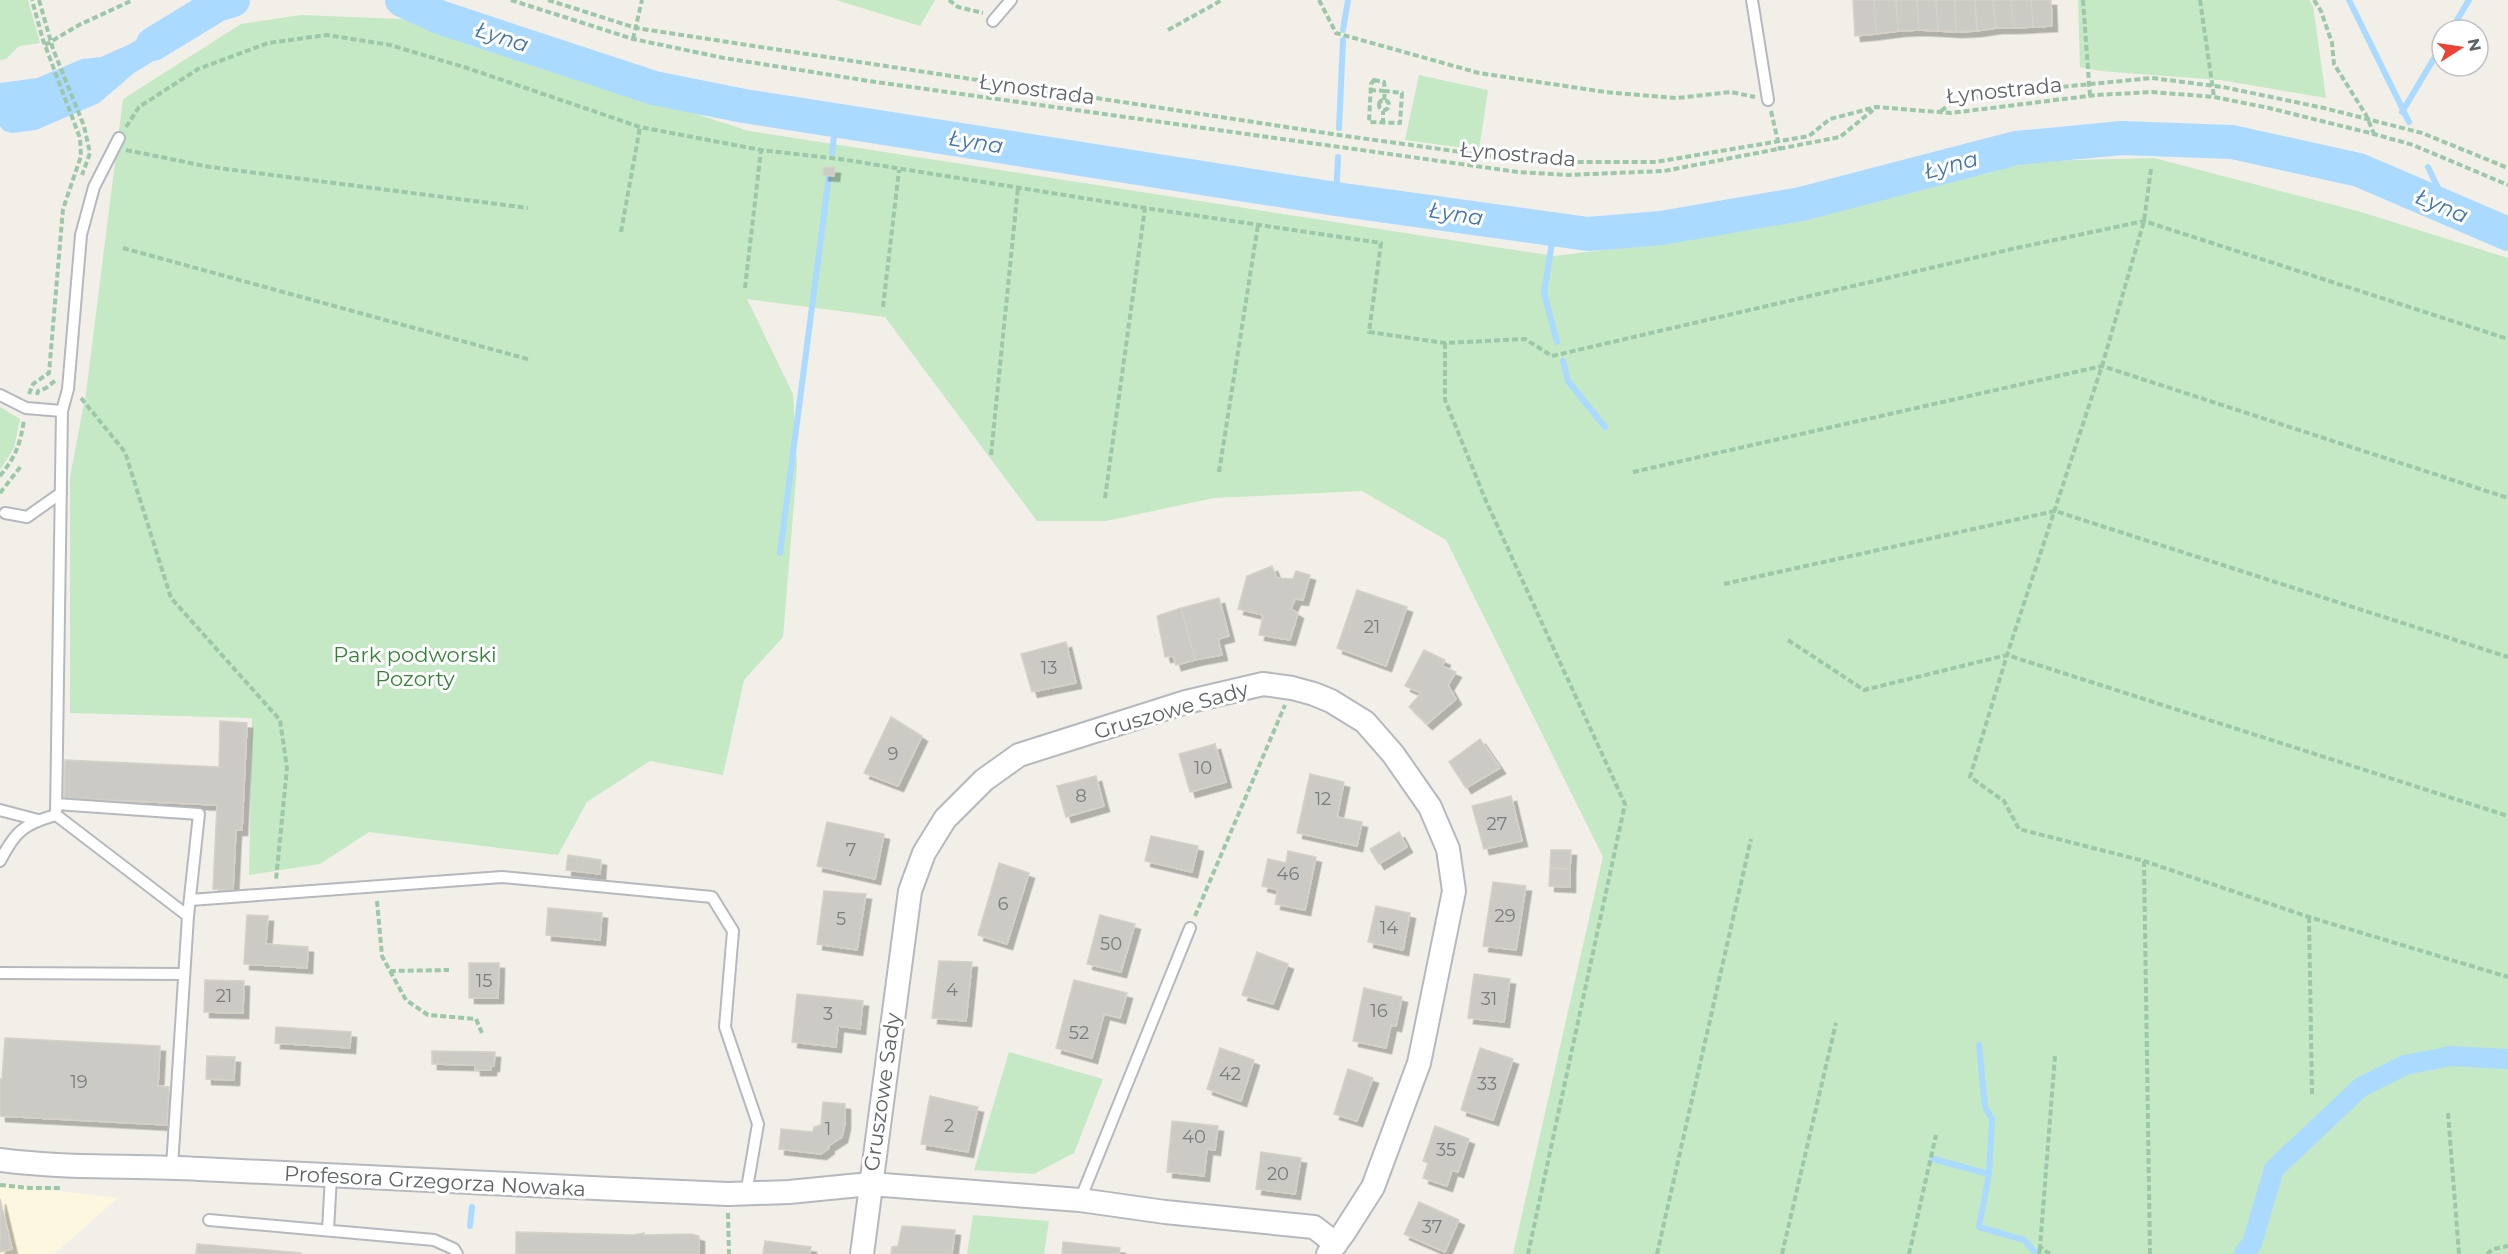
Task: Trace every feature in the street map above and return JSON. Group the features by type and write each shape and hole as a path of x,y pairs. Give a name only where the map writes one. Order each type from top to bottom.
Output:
{"street":[{"name":"Gruszowe Sady","path":"862,1254 870,1184 910,891 924,853 945,819 984,780 1019,755 1186,702 1232,690 1263,684 1292,688 1331,700 1365,722 1393,754 1430,807 1448,849 1454,891 1419,1063 1373,1187 1332,1249 1314,1227 1165,1212 1080,1200 870,1184"},
{"name":"Profesora Grzegorza Nowaka","path":"0,1160 28,1164 172,1167 737,1194 789,1192 870,1184"}],"lane":[{"path":"993,21 1011,0"},
{"path":"1752,0 1768,100"},
{"path":"56,809 62,411 68,389 81,235 94,187 117,143"},
{"path":"0,395 26,408 62,411"},
{"path":"5,513 27,517 61,493"},
{"path":"56,809 188,916"},
{"path":"0,861 14,835 56,809 200,814 188,916 172,1167"},
{"path":"0,810 38,820"},
{"path":"190,900 502,877 712,897 734,931 725,1027 758,1124 737,1194"},
{"path":"1080,1200 1190,928"},
{"path":"0,974 184,974"},
{"path":"328,1230 331,1176"},
{"path":"209,1220 434,1240 454,1249 457,1254"}],"path":[{"path":"29,394 33,384 49,373 63,209 81,156 78,129 45,45 32,0"},
{"path":"39,0 51,42 84,126"},
{"path":"45,45 79,24 133,0"},
{"name":"Łynostrada","path":"511,0 633,39 724,58 869,81 1518,172 1568,175 1664,171 1780,150 1840,137 1876,107 1951,113 2090,96 2152,92 2214,97 2374,134 2423,149 2508,185"},
{"path":"548,0 636,28 1339,135 1533,162 1656,162 1809,136 1830,119 1876,107"},
{"path":"633,39 642,0"},
{"path":"949,0 958,7 984,13"},
{"path":"1168,30 1222,0"},
{"path":"1319,0 1336,33 1479,73 1605,92 1677,98 1731,92 1768,100 1780,150"},
{"path":"2083,0 2090,96"},
{"path":"2200,0 2214,97"},
{"path":"2314,0 2321,11 2332,43 2334,64 2368,119 2374,134"},
{"path":"528,208 210,167 117,143 139,107 198,69 268,43 327,35 390,45 467,68 640,127 761,150 840,159 899,170 1381,243 1369,332 1445,343 1525,339 1552,356 1920,270 2144,221 2508,339"},
{"path":"1941,112 1954,101 2009,92 2152,78 2213,86 2325,108 2422,134 2508,168"},
{"path":"1370,90 1385,91 1402,93 1402,121 1398,124 1369,122 1370,90 1372,81 1383,80 1386,85 1385,91 1384,100 1379,105"},
{"path":"1383,111 1387,110 1389,105 1384,100"},
{"path":"1370,104 1379,105 1383,111 1383,124"},
{"path":"621,232 640,127"},
{"path":"746,288 761,150"},
{"path":"883,307 899,170"},
{"path":"2151,170 2144,221 2102,366 2007,655 1970,777 2004,801 2019,829 2144,861 2309,917 2508,977"},
{"path":"991,455 1018,187"},
{"path":"1105,498 1145,208"},
{"path":"1219,472 1258,225"},
{"path":"123,248 531,360"},
{"path":"1445,343 1445,400 1486,501 1625,804 1528,1254"},
{"path":"1633,472 2102,366 2508,498"},
{"path":"68,389 78,395 125,452 171,598 280,720 287,768 275,893"},
{"path":"0,476 15,457 22,439 24,421"},
{"path":"0,493 21,466"},
{"path":"1724,584 2055,511 2508,657"},
{"path":"1788,640 1864,690 2007,655 2508,816"},
{"path":"1190,928 1292,688"},
{"path":"1657,1254 1750,839"},
{"path":"2144,861 2150,1254"},
{"path":"369,887 377,901 382,956 406,1000 428,1015 476,1019 482,1033"},
{"path":"2309,917 2312,1094"},
{"path":"390,971 449,970"},
{"path":"1782,1254 1836,1023"},
{"path":"2038,1254 2055,1056"},
{"path":"2448,1113 2459,1254"},
{"path":"1909,1254 1936,1135"},
{"path":"729,1254 737,1194"},
{"path":"2487,1254 2493,1249 2508,1246"},
{"path":"2040,1247 2050,1254"}],"shaded area":[{"path":"0,1184 118,1198 54,1254 0,1254"}],"green space":[{"path":"0,0 28,0 40,43 19,46 6,59 0,60"},
{"path":"836,0 935,0 920,26"},
{"path":"2078,0 2309,0 2313,6 2326,98 2220,80 2100,71 2080,67"},
{"name":"Park podworski Pozorty","path":"301,15 401,19 749,131 1554,256 1628,247 2006,162 2154,158 2361,212 2508,258 2508,1254 1513,1254 1603,857 1446,540 1362,491 1214,498 1106,521 1037,521 885,317 747,299 793,394 797,466 783,637 744,680 723,775 650,761 587,802 558,855 369,832 320,864 249,875 252,718 70,713 70,477 86,393 123,99 241,24"},
{"path":"1419,75 1488,90 1479,150 1405,140"},
{"path":"0,407 20,419 14,448 0,470"},
{"path":"1009,1052 1103,1079 1074,1153 1034,1174 974,1170"},
{"path":"973,1215 1049,1221 1044,1254 967,1254"}],"water":[{"path":"189,7 199,33 134,73 99,103 36,130 12,133 4,131 0,126 0,83 37,78 82,59 101,57 130,44"}],"building":[{"path":"1853,0 1874,0 1876,34 1855,36"},
{"path":"1874,0 1896,0 1898,31 1876,34"},
{"path":"1896,0 1917,0 1919,30 1898,31"},
{"path":"1917,0 1936,0 1938,31 1919,30"},
{"path":"1936,0 1955,0 1956,32 1938,31"},
{"path":"1955,0 1975,0 1977,31 1956,32"},
{"path":"1975,0 1993,0 1996,28 1977,31"},
{"path":"1993,0 2011,0 2014,28 1996,28"},
{"path":"2011,0 2031,0 2033,27 2014,28"},
{"path":"2031,0 2051,0 2052,26 2033,27"},
{"path":"824,167 835,168 834,176 823,175"},
{"path":"1272,566 1277,578 1293,579 1296,571 1310,575 1303,600 1295,599 1291,609 1298,613 1290,640 1259,635 1263,615 1238,609 1247,576"},
{"path":"1357,590 1407,607 1386,666 1337,648"},
{"path":"1219,598 1229,636 1218,639 1222,655 1195,660 1181,608"},
{"path":"1181,608 1195,660 1176,665 1173,656 1165,657 1157,616"},
{"path":"1066,642 1076,683 1032,692 1021,654"},
{"path":"1424,650 1445,660 1442,666 1456,672 1448,685 1456,699 1427,724 1409,707 1421,693 1405,686"},
{"path":"891,717 922,736 898,786 864,773"},
{"path":"220,721 247,723 242,830 236,830 233,890 213,889 217,805 64,798 65,760 219,767"},
{"path":"1480,739 1500,768 1466,788 1449,762"},
{"path":"1215,744 1226,782 1190,792 1179,754"},
{"path":"1310,774 1344,782 1337,817 1362,822 1357,846 1297,833"},
{"path":"1096,776 1104,806 1066,817 1057,786"},
{"path":"1511,796 1522,841 1484,849 1472,806"},
{"path":"827,822 884,834 875,879 817,866"},
{"path":"1399,832 1407,847 1379,864 1370,849"},
{"path":"1151,836 1198,846 1192,872 1145,861"},
{"path":"1551,850 1571,850 1570,869 1550,868"},
{"path":"1288,851 1316,857 1305,910 1275,904 1278,890 1262,886 1268,859 1286,863"},
{"path":"568,855 601,860 600,874 566,870"},
{"path":"999,863 1029,873 1007,944 978,935"},
{"path":"1550,868 1570,869 1570,887 1549,886"},
{"path":"1493,882 1526,886 1516,950 1483,946"},
{"path":"824,891 866,894 857,950 817,944"},
{"path":"1376,906 1410,913 1403,950 1368,942"},
{"path":"548,908 602,913 600,940 546,935"},
{"path":"247,915 268,916 266,944 308,947 307,968 244,964"},
{"path":"1100,915 1135,924 1121,972 1087,964"},
{"path":"1257,952 1288,964 1273,1004 1242,995"},
{"path":"939,961 972,962 966,1021 932,1018"},
{"path":"469,963 499,963 498,998 469,998"},
{"path":"1474,974 1510,979 1504,1022 1468,1018"},
{"path":"205,980 244,981 243,1013 204,1012"},
{"path":"1074,980 1127,993 1120,1018 1104,1014 1092,1058 1056,1048"},
{"path":"1364,988 1402,997 1396,1026 1391,1025 1386,1048 1353,1041"},
{"path":"797,994 863,1001 860,1029 838,1026 836,1047 792,1042"},
{"path":"276,1027 351,1032 350,1048 275,1043"},
{"path":"5,1038 160,1046 158,1086 169,1087 167,1125 0,1116 0,1079 2,1079"},
{"path":"1220,1048 1254,1060 1241,1101 1207,1089"},
{"path":"1480,1048 1513,1059 1493,1120 1461,1110"},
{"path":"432,1051 495,1052 494,1066 491,1066 491,1070 475,1070 475,1065 432,1064"},
{"path":"207,1056 235,1057 234,1080 206,1079"},
{"path":"1348,1069 1373,1078 1357,1121 1334,1114"},
{"path":"930,1096 978,1107 968,1152 921,1144"},
{"path":"823,1102 845,1104 845,1124 842,1137 828,1146 829,1148 821,1154 779,1149 781,1129 813,1132 814,1127 821,1125"},
{"path":"1172,1121 1218,1126 1215,1150 1207,1149 1204,1176 1167,1172"},
{"path":"1435,1126 1469,1139 1458,1172 1452,1170 1447,1186 1423,1178 1428,1163 1423,1161"},
{"path":"1261,1152 1301,1158 1295,1194 1256,1189"},
{"path":"0,1199 12,1249 0,1252"},
{"path":"1419,1202 1459,1220 1445,1252 1404,1234"},
{"path":"902,1226 955,1230 952,1254 891,1254 892,1247 898,1246"},
{"path":"516,1232 690,1234 699,1236 699,1254 516,1254"},
{"path":"765,1241 811,1247 810,1254 763,1254"},
{"path":"1063,1242 1120,1248 1119,1254 1062,1254"},
{"path":"197,1244 301,1253 301,1254 196,1254"}],"waterway":[{"name":"Łyna","path":"153,44 217,5 233,0"},
{"name":"Łyna","path":"402,0 439,17 654,88 744,106 1336,199 1588,234 1661,228 1801,204 2016,148 2122,138 2232,142 2359,170 2508,234"},
{"path":"1343,30 1348,0"},
{"path":"2349,0 2409,122"},
{"path":"2458,18 2469,0"},
{"path":"1339,128 1343,40"},
{"path":"2402,112 2430,65"},
{"path":"832,153 836,120"},
{"path":"1336,199 1338,157"},
{"path":"2428,167 2448,209"},
{"path":"780,553 829,176"},
{"path":"1554,229 1544,293 1557,342"},
{"path":"1563,361 1568,381 1605,427"},
{"path":"1979,1045 1985,1107 1992,1119 1989,1174 1979,1227 2024,1240 2034,1251"},
{"path":"2244,1254 2252,1243 2274,1169 2361,1087 2405,1065 2451,1056 2508,1059"},
{"path":"1933,1159 1989,1174"},
{"path":"470,1226 472,1207"}]}
